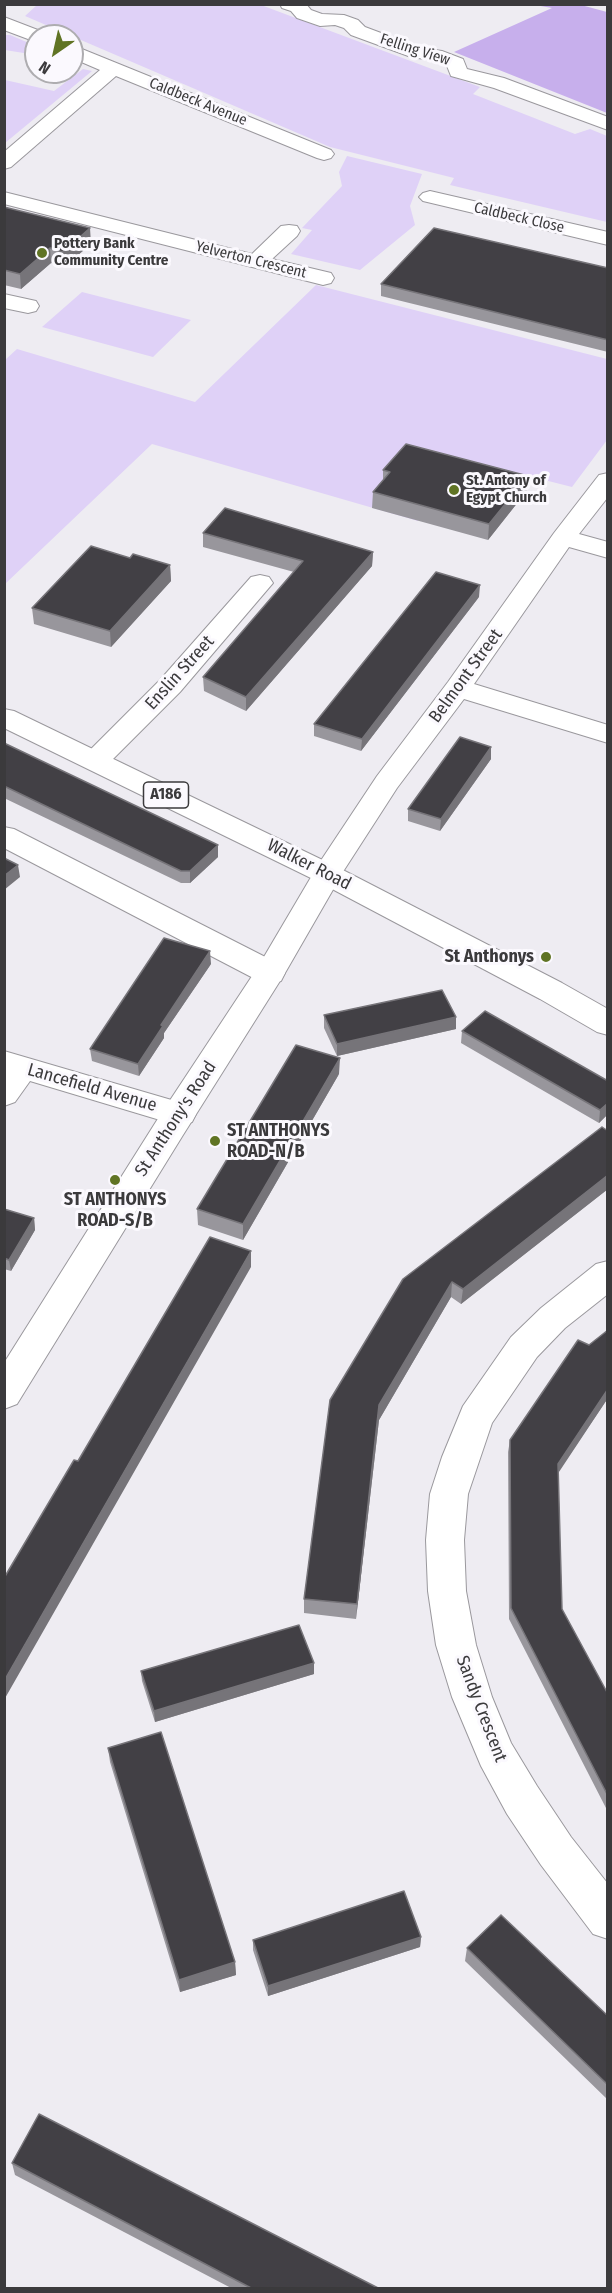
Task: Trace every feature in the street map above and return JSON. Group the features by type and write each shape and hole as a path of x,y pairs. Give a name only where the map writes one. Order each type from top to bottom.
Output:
{"street":[{"name":"Felling View","path":"289,4 304,15 320,20 338,19 351,24 358,31 418,53 435,55 456,63 458,72 485,81 497,82 608,124"},
{"path":"4,23 24,31"},
{"name":"Caldbeck Avenue","path":"84,56 324,154"},
{"path":"4,163 114,68"},
{"name":"Caldbeck Close","path":"430,197 608,239"},
{"name":"Yelverton Crescent","path":"4,198 323,278"},
{"path":"257,261 290,231"},
{"path":"4,301 28,306"},
{"name":"Belmont Street","path":"327,874 374,801 458,688 563,538 608,480"},
{"path":"563,538 608,550"},
{"name":"Enslin Street","path":"96,760 170,686 260,583"},
{"path":"458,688 608,734"},
{"name":"Walker Road","path":"4,717 327,874 521,975 608,1024"},
{"path":"4,836 270,974"},
{"name":"St Anthony's Road","path":"4,1394 270,974 327,874"},
{"path":"4,1094 13,1065"},
{"name":"Lancefield Avenue","path":"13,1065 180,1114"},
{"name":"Sandy Crescent","path":"608,1274 553,1318 524,1347 476,1417 460,1457 449,1494 445,1540 447,1591 456,1645 472,1697 495,1753 545,1834 608,1918"}],"shaded area":[{"path":"37,5 261,5 480,87 473,94 575,134 590,129 607,136 607,222 450,185 454,178 330,147 84,41 84,24 44,24 25,16"},
{"path":"535,5 581,5 607,12 607,113 454,52 552,8"},
{"path":"5,35 24,41 24,53 5,50"},
{"path":"84,69 92,71 84,78"},
{"path":"5,80 54,91 63,84 76,84 5,143"},
{"path":"347,156 422,174 410,206 415,225 360,270 291,254 312,230 302,228 342,186 339,172"},
{"path":"316,285 607,359 607,440 572,487 426,450 418,521 152,444 5,584 5,360 17,349 195,402"},
{"path":"82,292 191,320 153,357 42,327"}],"building":[{"name":"Pottery Bank Community Centre","path":"4,207 90,228 63,252 50,248 20,274 4,270"},
{"path":"434,228 608,268 608,340 381,284"},
{"path":"406,444 528,476 489,524 373,492 390,472 383,470"},
{"path":"225,508 373,552 246,697 203,677 303,561 203,533"},
{"path":"91,546 130,558 133,554 170,565 110,631 32,608"},
{"path":"436,572 480,585 362,739 314,724"},
{"path":"460,737 491,747 441,819 408,809"},
{"path":"4,743 218,845 190,871 181,871 4,786"},
{"path":"4,858 18,865 4,876"},
{"path":"164,938 210,951 138,1064 90,1049"},
{"path":"442,990 456,1017 337,1044 324,1015"},
{"path":"485,1011 608,1081 608,1103 600,1110 462,1031"},
{"path":"296,1045 340,1058 243,1224 197,1209"},
{"path":"602,1127 608,1131 608,1175 463,1289 452,1282 379,1405 357,1604 304,1599 330,1400 403,1279"},
{"path":"4,1209 34,1218 9,1260 4,1258"},
{"path":"210,1237 251,1251 4,1681 4,1578 74,1460 78,1461"},
{"path":"608,1330 608,1389 558,1464 562,1609 608,1694 608,1796 511,1608 510,1440 578,1340 589,1345"},
{"path":"299,1625 314,1663 154,1711 141,1671"},
{"path":"161,1732 235,1962 179,1980 108,1748"},
{"path":"404,1891 421,1937 268,1986 253,1940"},
{"path":"501,1915 608,2016 608,2085 467,1948"},
{"path":"39,2114 380,2289 253,2289 12,2163"}],"place":[{"name":"Pottery Bank Community Centre","path":"42,253"},
{"name":"St. Antony of Egypt Church","path":"454,490"},
{"name":"St Anthonys","path":"546,957"},
{"name":"ST ANTHONYS ROAD-N/B","path":"215,1141"},
{"name":"ST ANTHONYS ROAD-S/B","path":"115,1180"}]}
